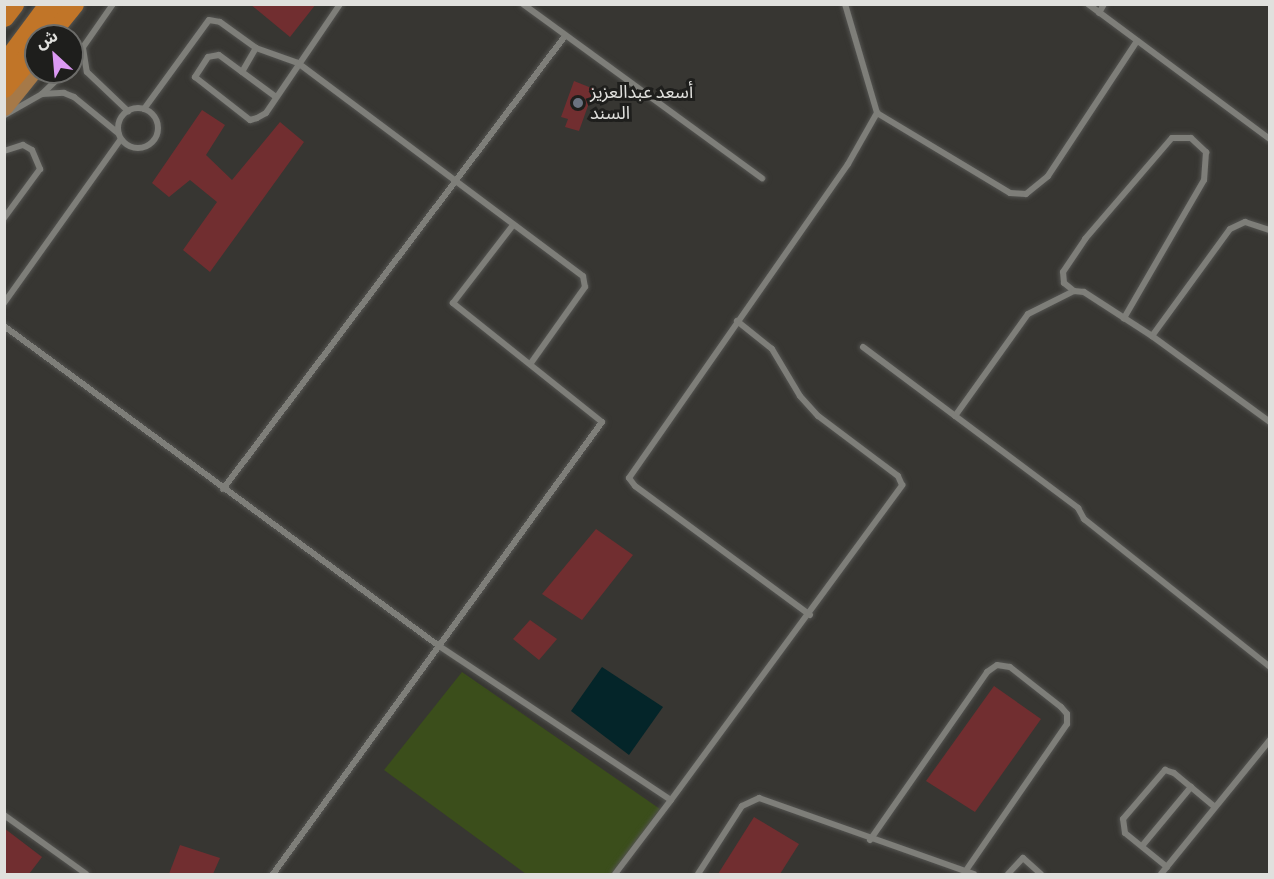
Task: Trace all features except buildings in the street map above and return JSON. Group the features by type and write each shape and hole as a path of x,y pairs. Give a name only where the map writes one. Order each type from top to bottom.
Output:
{"highway":[{"path":"4,16 13,4"},
{"path":"4,67 51,4"},
{"path":"58,24 73,4"},
{"path":"4,87 24,66"}],"main road":[{"path":"68,24 84,4"},
{"path":"4,106 24,74"}],"lane":[{"path":"84,47 113,4"},
{"path":"276,97 214,54 195,78 250,120 266,113 340,4"},
{"path":"523,4 762,178"},
{"path":"845,4 877,113 1010,193 1026,194 1048,176 1137,41"},
{"path":"1088,4 1269,139"},
{"path":"1099,12 1104,4"},
{"path":"4,303 120,136 120,121 128,111 144,109 209,20 220,22 256,48 298,63 586,282 531,363"},
{"path":"223,489 565,36"},
{"path":"242,72 256,48"},
{"path":"84,54 87,72 128,111"},
{"path":"4,115 42,94 52,84"},
{"path":"42,94 64,93 74,97 133,148 154,141 159,126 144,109"},
{"path":"810,615 635,486 629,478 848,164 877,113"},
{"path":"1074,291 1064,283 1063,272 1085,238 1172,138 1191,138 1206,152 1204,180 1124,318"},
{"path":"4,151 23,145 32,150 40,169 4,218"},
{"path":"1152,336 1230,229 1245,222 1269,230"},
{"path":"273,874 602,422 453,303 513,225"},
{"path":"955,416 1028,314 1074,291 1084,292 1152,336 1269,422"},
{"path":"615,874 810,615 902,485 901,480 818,416 800,396 780,358 737,321"},
{"path":"4,326 439,646 671,800"},
{"path":"863,347 1078,508 1084,519 1269,667"},
{"path":"870,840 987,672 997,665 1010,668 1061,707 1067,714 1067,724 967,869"},
{"path":"1161,874 1269,740"},
{"path":"1167,867 1123,830 1123,819 1165,771 1171,771 1215,807"},
{"path":"1142,846 1191,787"},
{"path":"698,874 742,806 759,798 870,840 967,869 974,874"},
{"path":"4,815 86,874"},
{"path":"1008,874 1023,858 1041,874"}],"green space":[{"path":"462,672 660,809 614,874 526,874 384,770"}],"water":[{"path":"602,667 663,707 629,755 571,711"}],"place":[{"name":"أسعد عبدالعزيز السند","path":"578,103"}]}
